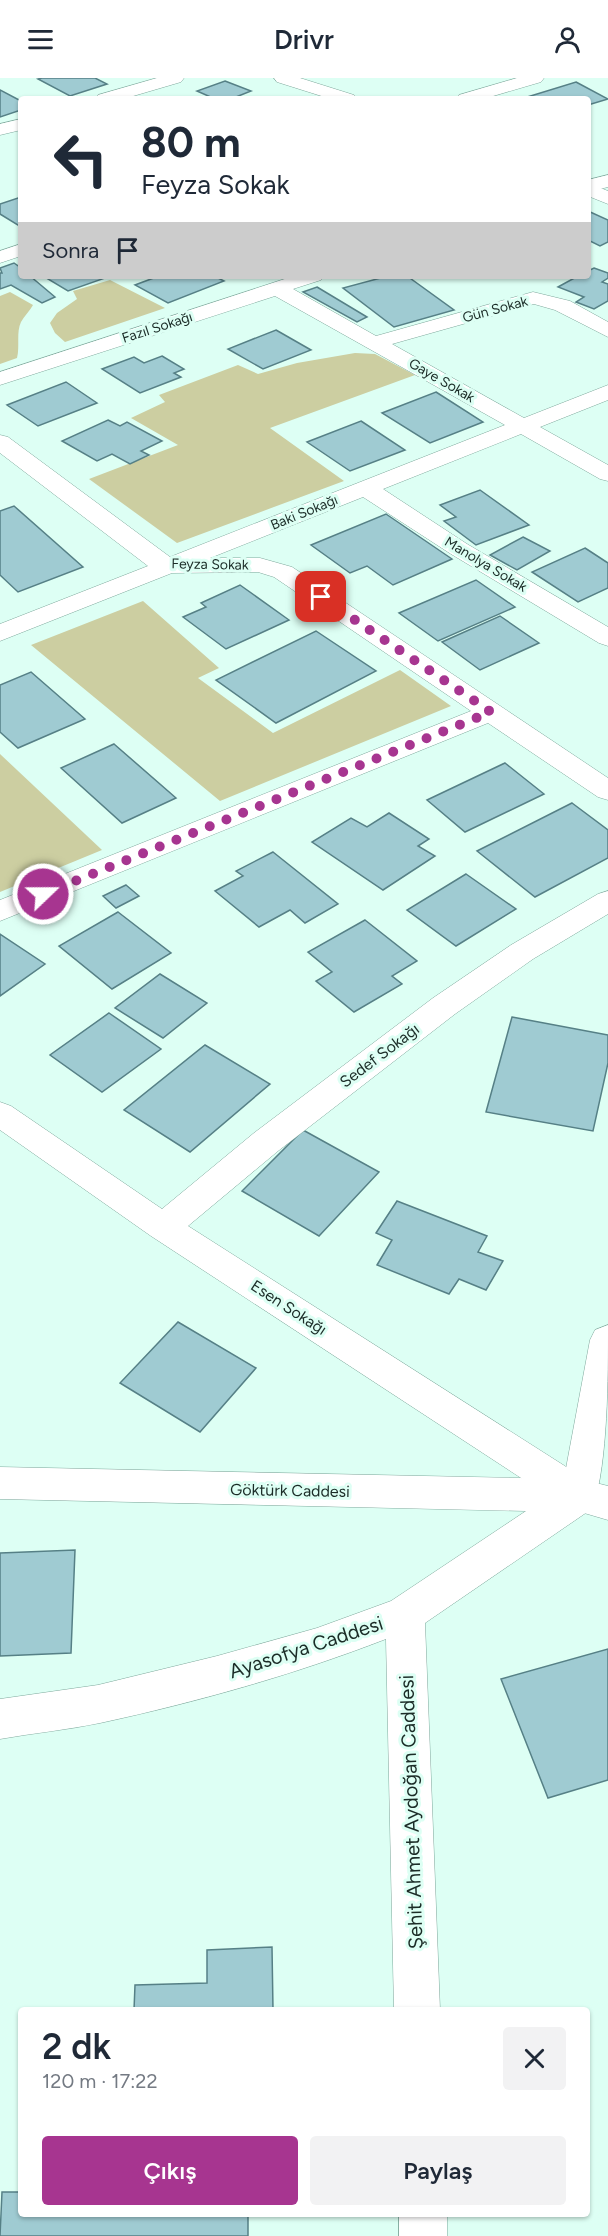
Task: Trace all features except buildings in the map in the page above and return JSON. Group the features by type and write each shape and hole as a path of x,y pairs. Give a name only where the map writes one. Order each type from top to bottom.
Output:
{"street":[{"path":"114,96 175,78"},
{"path":"283,78 339,96"},
{"path":"475,96 535,78"},
{"path":"0,130 18,125"},
{"path":"591,186 608,181"},
{"path":"591,189 608,198"},
{"path":"0,257 18,251"},
{"name":"Fazıl Sokağı","path":"0,379 304,279"},
{"name":"Gaye Sokak","path":"276,288 608,474"},
{"name":"Gün Sokak","path":"376,342 533,298 545,298 559,303 608,331"},
{"name":"Baki Sokağı","path":"0,633 608,392"},
{"name":"Feyza Sokak","path":"0,442 155,560 170,566 260,565 283,572 608,791"},
{"name":"Manolya Sokak","path":"365,488 459,549 608,638"},
{"path":"0,911 491,712"},
{"name":"Sedef Sokağı","path":"163,1227 266,1142 444,1006 522,952 608,901"},
{"name":"Esen Sokağı","path":"0,1114 163,1227 594,1500"},
{"path":"594,1500 608,1340"},
{"name":"Göktürk Caddesi","path":"0,1482 594,1500"},
{"name":"Ayasofya Caddesi","path":"0,1719 98,1704 217,1675 317,1647 405,1614 594,1500"},
{"name":"Şehit Ahmet Aydoğan Caddesi","path":"405,1614 417,2007"},
{"path":"423,2217 423,2236"}],"green space":[{"path":"110,280 165,308 65,342 55,333 50,323 57,313 77,299 73,291"},
{"path":"10,292 33,305 20,326 17,358 0,364 0,296"},
{"path":"355,353 375,354 415,375 270,428 344,481 177,543 89,479 178,445 131,418 165,402 159,395 238,365 258,374 297,363"},
{"path":"143,601 219,668 198,678 273,733 400,670 451,706 220,801 31,645"},
{"path":"0,754 102,850 0,892"}],"route":[{"path":"43,894 491,712 321,597"}]}
